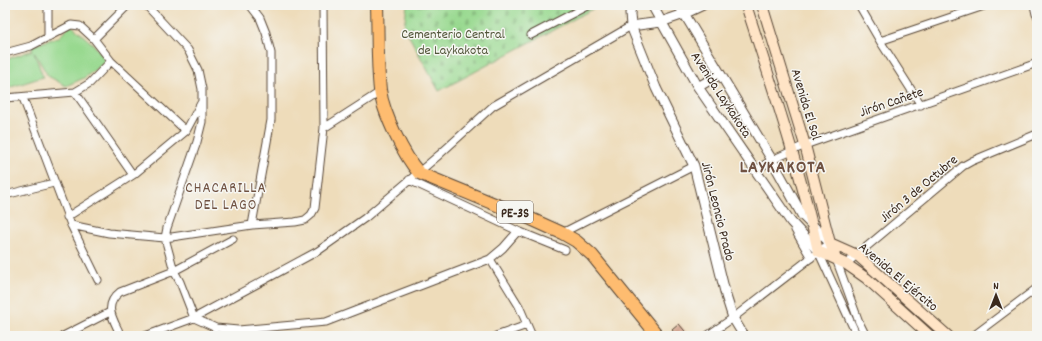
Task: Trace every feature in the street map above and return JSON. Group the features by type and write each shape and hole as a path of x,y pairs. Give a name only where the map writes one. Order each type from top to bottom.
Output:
{"highway":[{"path":"377,5 380,92 388,118 399,143 413,167 414,176"},
{"path":"380,92 384,62 383,5"},
{"name":"PE-3S","path":"414,176 524,216 576,241 592,255 658,336"}],"main road":[{"name":"Avenida El Sol","path":"746,5 792,151 813,226 815,254"},
{"name":"Avenida El Sol","path":"762,5 805,145 830,243 836,259"},
{"name":"Avenida El Ejército","path":"830,243 857,255 948,336"},
{"name":"Avenida El Ejército","path":"815,254 836,259 866,278 930,336"}],"street":[{"path":"48,5 48,38"},
{"path":"94,39 128,5"},
{"path":"146,5 188,50 198,70 202,88 202,122 197,142 167,228 165,238 174,271 180,282 194,318 216,328 238,330 326,322 490,259 503,248 518,231"},
{"path":"250,5 260,18 266,33 271,53 271,120 252,225"},
{"path":"71,225 109,234 165,238 252,225 295,222 305,220 311,215 315,208 324,128 323,5"},
{"path":"531,35 590,5"},
{"name":"Jirón Leoncio Prado","path":"631,5 631,26 656,88 694,166 726,296 733,318 744,336"},
{"name":"Avenida Laykakota","path":"652,5 698,87 791,222 815,254"},
{"name":"Avenida Laykakota","path":"679,5 772,160 802,215 830,243"},
{"path":"145,336 194,318 318,251 365,218 493,106 562,65 631,26 661,22 684,14 703,5"},
{"path":"859,5 880,41 921,104"},
{"path":"880,41 987,5"},
{"path":"1035,5 1037,14"},
{"path":"5,53 31,46 71,25 80,26 94,39 111,61 186,131"},
{"path":"5,98 23,98 75,92 90,83 111,61"},
{"name":"Jirón Cañete","path":"756,170 772,160 805,145 1037,63"},
{"path":"698,87 720,74"},
{"path":"75,92 133,176"},
{"path":"324,128 380,92"},
{"path":"23,98 67,217 98,280"},
{"path":"67,217 133,176 186,131 202,101"},
{"name":"Jirón 3 de Octubre","path":"846,264 963,166 972,160 1037,134"},
{"path":"562,233 694,166"},
{"path":"414,176 518,231 565,250"},
{"path":"5,195 54,183"},
{"path":"121,336 110,312 110,303 113,298 120,292 174,271 234,239"},
{"path":"707,336 733,318 830,243"},
{"path":"815,254 857,336"},
{"path":"490,259 519,306 532,336"},
{"path":"836,259 859,322 866,336"},
{"path":"973,336 1035,293"},
{"path":"63,336 110,312"},
{"path":"851,325 859,322"},
{"path":"496,336 527,325"}],"green space":[{"name":"Cementerio Central de Laykakota","path":"407,5 600,5 439,91 404,27"},
{"path":"71,25 94,45 107,61 84,78 66,86 48,76 34,52 43,77 5,89 5,60 33,50 31,46 59,37"}],"building":[{"path":"679,324 689,336 677,336 672,330"}],"district":[{"name":"LAYKAKOTA","path":"783,166"},
{"name":"CHACARILLA DEL LAGO","path":"226,196"}]}
